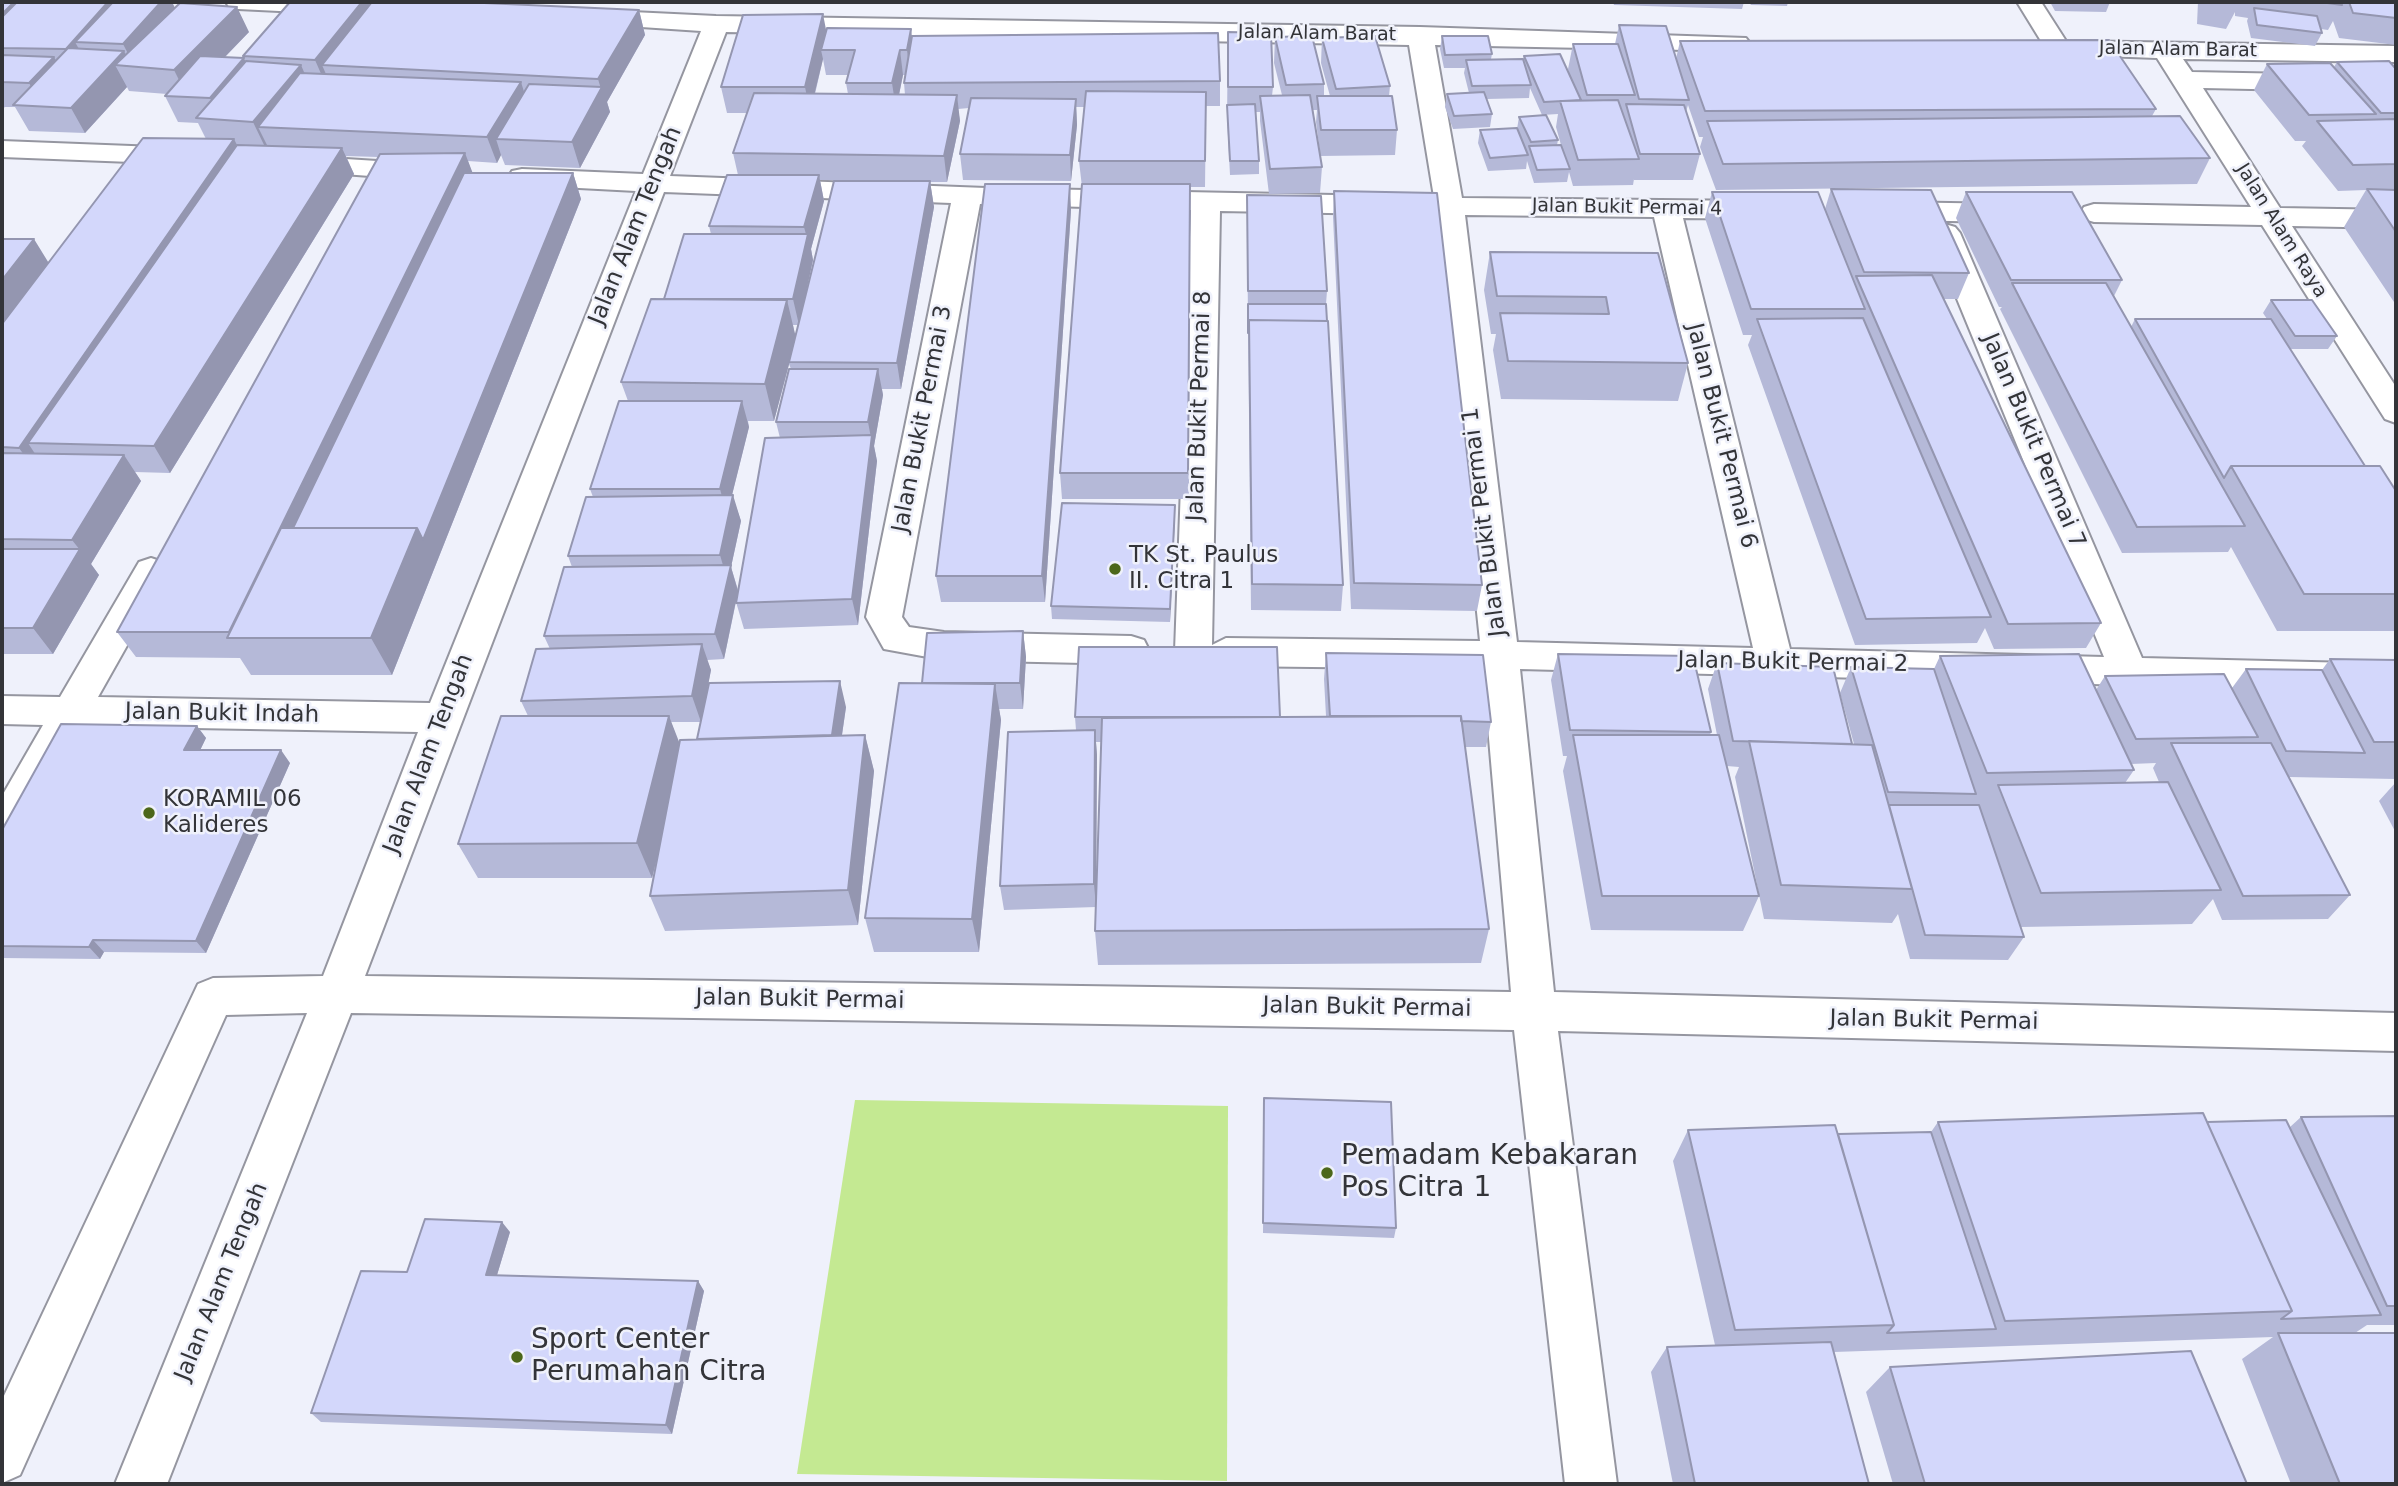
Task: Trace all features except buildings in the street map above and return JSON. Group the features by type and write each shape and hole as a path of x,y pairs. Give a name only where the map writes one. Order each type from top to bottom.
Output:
{"street":[{"path":"238,2 362,8"},
{"path":"991,28 992,2"},
{"path":"2029,2 2058,49"},
{"name":"Jalan Alam Barat","path":"569,17 716,24 1754,43"},
{"name":"Jalan Alam Tengah","path":"142,1484 337,994 716,24"},
{"name":"Jalan Bukit Permai 1","path":"1420,36 1449,204 1500,655 1522,901 1591,1484"},
{"name":"Jalan Alam Barat","path":"2031,49 2396,54"},
{"name":"Jalan Alam Raya","path":"2165,50 2396,412"},
{"path":"2185,80 2396,84"},
{"path":"2,149 205,158"},
{"path":"129,186 152,154"},
{"path":"271,162 370,182 446,173"},
{"name":"Jalan Bukit Permai 4","path":"500,176 967,196 1787,210"},
{"name":"Jalan Bukit Permai 3","path":"897,639 884,617 967,196"},
{"name":"Jalan Bukit Permai 8","path":"1193,651 1206,202"},
{"name":"Jalan Bukit Permai 6","path":"1666,209 1775,663"},
{"path":"1869,211 2029,213"},
{"name":"Jalan Bukit Permai 7","path":"1936,212 2129,671"},
{"path":"2094,213 2396,219"},
{"path":"2,831 165,546"},
{"name":"Jalan Bukit Permai 2","path":"897,639 944,646 1500,655 2396,678"},
{"name":"Jalan Bukit Indah","path":"2,710 443,718"},
{"name":"Jalan Bukit Permai","path":"2,1457 213,997 337,994 1535,1011 2396,1032"}],"green space":[{"path":"855,1100 1228,1106 1227,1481 797,1474"}],"place":[{"name":"TK St. Paulus II. Citra 1","path":"1115,569"},
{"name":"KORAMIL 06 Kalideres","path":"149,813"},
{"name":"Pemadam Kebakaran Pos Citra 1","path":"1327,1173"},
{"name":"Sport Center Perumahan Citra","path":"517,1357"}]}
